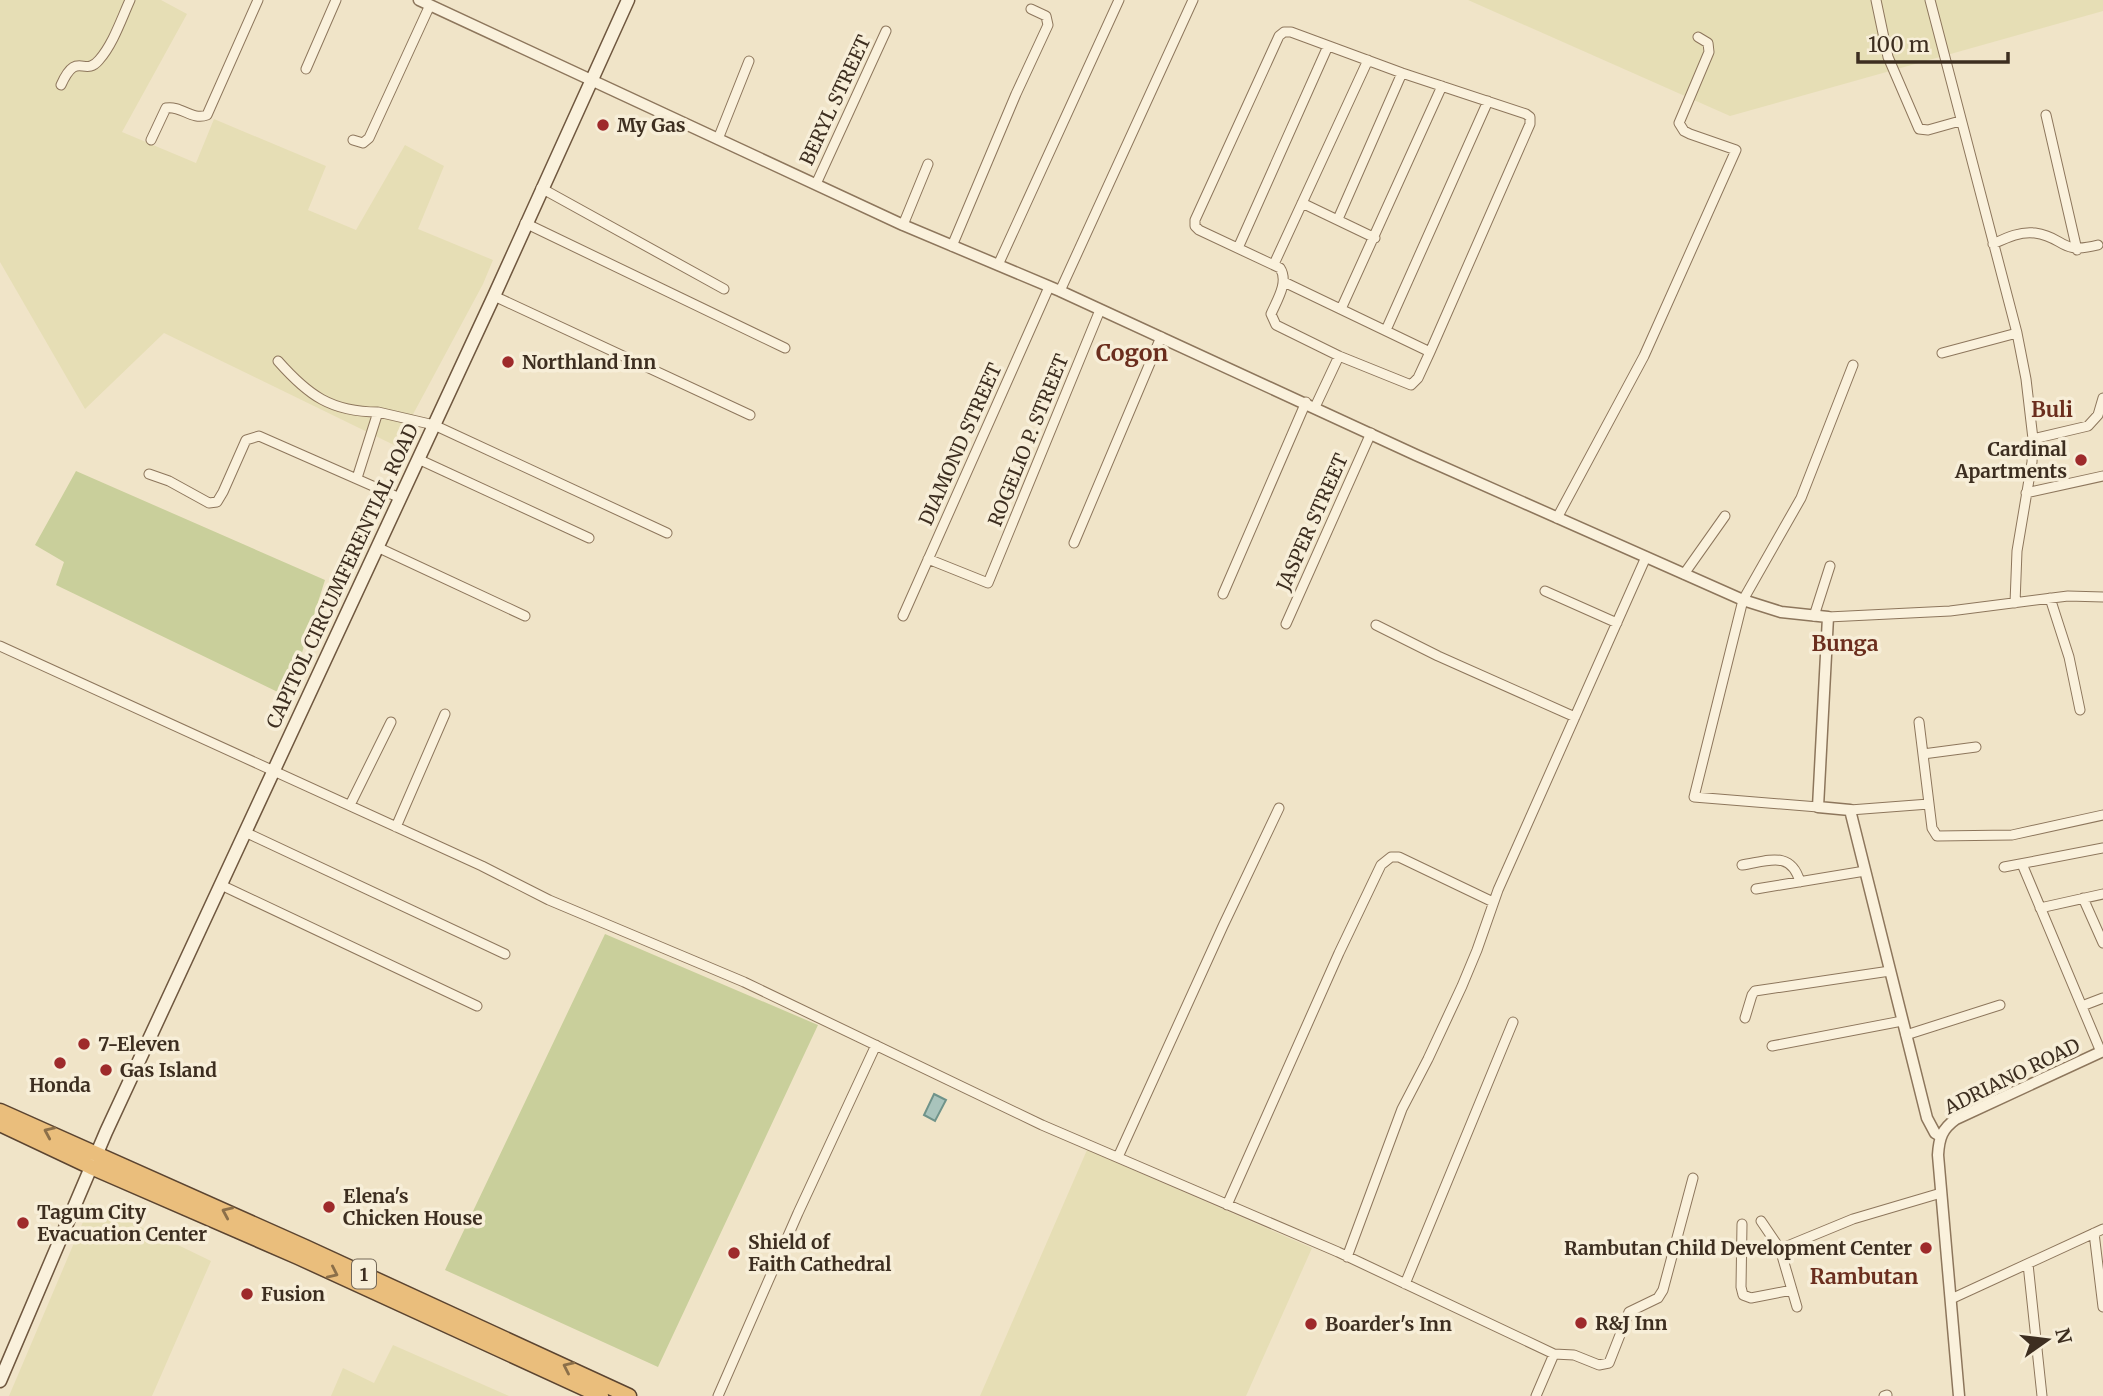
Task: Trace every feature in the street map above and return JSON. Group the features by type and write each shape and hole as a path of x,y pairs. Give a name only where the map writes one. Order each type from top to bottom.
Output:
{"highway":[{"name":"1","path":"0,1111 94,1161"},
{"name":"1","path":"0,1124 94,1161 629,1396"},
{"name":"1","path":"264,1236 601,1396"}],"main road":[{"name":"CAPITOL CIRCUMFERENTIAL ROAD","path":"0,1381 94,1161 628,0"}],"street":[{"path":"61,85 72,67 89,66 97,62 108,46 130,0"},
{"path":"151,140 166,108 173,107 197,117 207,115 258,0"},
{"path":"306,69 336,0"},
{"path":"419,0 903,225 1054,289 1743,600 1781,612 1828,617 1950,611 2068,596 2103,597"},
{"path":"998,265 1119,0"},
{"name":"DIAMOND STREET","path":"903,616 1054,289 1193,0"},
{"path":"1876,0 1888,57 1919,129 1928,130 1960,121"},
{"path":"1930,0 2017,333 2026,379 2033,439 2032,462 2017,551 2015,603"},
{"path":"353,140 363,143 369,138 430,5"},
{"path":"952,246 1048,25 1046,16 1031,9"},
{"name":"BERYL STREET","path":"816,184 886,31"},
{"path":"1284,32 1291,32 1368,60 1530,117 1530,124 1430,352 1418,378 1408,385 1339,356 1272,322 1271,314 1284,282 1282,270 1195,226 1195,220 1279,36 1284,32"},
{"path":"1557,518 1644,356 1736,150 1690,134 1681,127 1680,119 1709,52 1708,43 1698,37"},
{"path":"1238,248 1328,47"},
{"path":"1274,264 1368,60"},
{"path":"718,139 749,61"},
{"path":"1338,219 1402,73"},
{"path":"1342,309 1442,86"},
{"path":"1386,331 1488,101"},
{"path":"2046,115 2077,250"},
{"path":"903,225 928,164"},
{"path":"541,188 724,289"},
{"path":"1302,203 1375,238"},
{"path":"525,223 785,348"},
{"path":"1993,244 2011,236 2037,233 2077,250 2098,245"},
{"path":"1284,282 1430,352"},
{"path":"494,296 750,415"},
{"name":"ROGELIO P. STREET","path":"928,559 988,583 1100,310"},
{"path":"1942,353 2017,333"},
{"path":"1074,543 1161,337"},
{"path":"1223,594 1311,405 1339,356"},
{"path":"278,360 308,390 343,410 392,413 434,425 667,533"},
{"path":"1853,365 1801,498 1743,600 1694,797 1850,810 1929,804"},
{"path":"2033,439 2088,426 2098,415 2103,398"},
{"path":"356,478 377,412"},
{"name":"JASPER STREET","path":"1286,624 1371,433"},
{"path":"149,474 169,481 209,503 217,502 246,440 259,436 400,498"},
{"path":"418,459 589,538"},
{"path":"2026,493 2103,476"},
{"path":"1684,574 1725,516"},
{"path":"377,547 525,616"},
{"path":"1347,1257 1402,1109 1462,986 1493,902 1646,557"},
{"path":"1814,616 1830,566"},
{"path":"1545,591 1617,623"},
{"path":"2050,598 2069,657 2080,710"},
{"path":"1818,807 1828,617"},
{"path":"1376,625 1575,718"},
{"path":"0,646 482,866 549,900 744,982 1042,1125 1347,1257 1554,1353 1574,1355 1599,1365 1609,1363 1629,1312 1661,1295 1693,1178"},
{"path":"396,827 445,713"},
{"path":"350,805 391,722"},
{"path":"1919,722 1932,828 1940,838 2012,835 2103,815"},
{"path":"1923,754 1976,747"},
{"path":"1118,1157 1279,808"},
{"path":"1850,810 1927,1118 1935,1133 1940,1136 1938,1154 1959,1396"},
{"path":"245,832 505,954"},
{"path":"2004,867 2103,848"},
{"path":"1227,1205 1300,1037 1381,865 1391,857 1399,858 1493,902"},
{"path":"1742,865 1770,860 1788,862 1794,866 1800,882"},
{"path":"2022,864 2102,1052"},
{"path":"1756,889 1865,871"},
{"path":"221,885 477,1006"},
{"path":"2040,908 2103,894"},
{"path":"2083,898 2103,943"},
{"path":"1745,1018 1752,995 1758,990 1890,971"},
{"path":"2082,1006 2103,998"},
{"path":"1906,1035 2000,1005"},
{"path":"1772,1046 1902,1021"},
{"path":"1405,1284 1513,1022"},
{"path":"718,1396 798,1213 876,1045"},
{"name":"ADRIANO ROAD","path":"1940,1136 1956,1119 2102,1052"},
{"path":"1780,1249 1853,1219 1941,1193"},
{"path":"1760,1221 1780,1249 1797,1307"},
{"path":"1742,1224 1743,1295 1751,1298 1792,1290"},
{"path":"1951,1299 2098,1231 2103,1307"},
{"path":"2028,1264 2042,1396"},
{"path":"1536,1396 1554,1353"}],"shaded area":[{"path":"0,0 161,0 187,14 122,132 196,163 214,119 326,166 308,210 356,230 405,145 444,166 418,229 493,260 483,284 396,446 164,333 85,409 0,262"},
{"path":"1468,0 2103,0 2103,11 1730,116"},
{"path":"1087,1150 1312,1248 1246,1396 980,1396"},
{"path":"91,1203 211,1261 152,1396 9,1396"},
{"path":"393,1345 509,1396 331,1396 343,1368 374,1383"}],"green space":[{"path":"76,471 325,580 288,697 56,585 64,562 35,545"},
{"path":"605,934 818,1025 658,1367 445,1270"}],"water":[{"path":"934,1094 946,1100 935,1121 924,1115"}],"place":[{"name":"My Gas","path":"603,125"},
{"name":"Northland Inn","path":"508,362"},
{"name":"Cardinal Apartments","path":"2081,460"},
{"name":"7-Eleven","path":"84,1044"},
{"name":"Honda","path":"60,1063"},
{"name":"Gas Island","path":"106,1070"},
{"name":"Elena's Chicken House","path":"329,1207"},
{"name":"Tagum City Evacuation Center","path":"23,1223"},
{"name":"Rambutan Child Development Center","path":"1926,1248"},
{"name":"Shield of Faith Cathedral","path":"734,1253"},
{"name":"Fusion","path":"247,1294"},
{"name":"R&J Inn","path":"1581,1323"},
{"name":"Boarder's Inn","path":"1311,1324"}],"district":[{"name":"Cogon","path":"1132,352"},
{"name":"Buli","path":"2052,409"},
{"name":"Bunga","path":"1845,643"},
{"name":"Rambutan","path":"1864,1276"}]}
